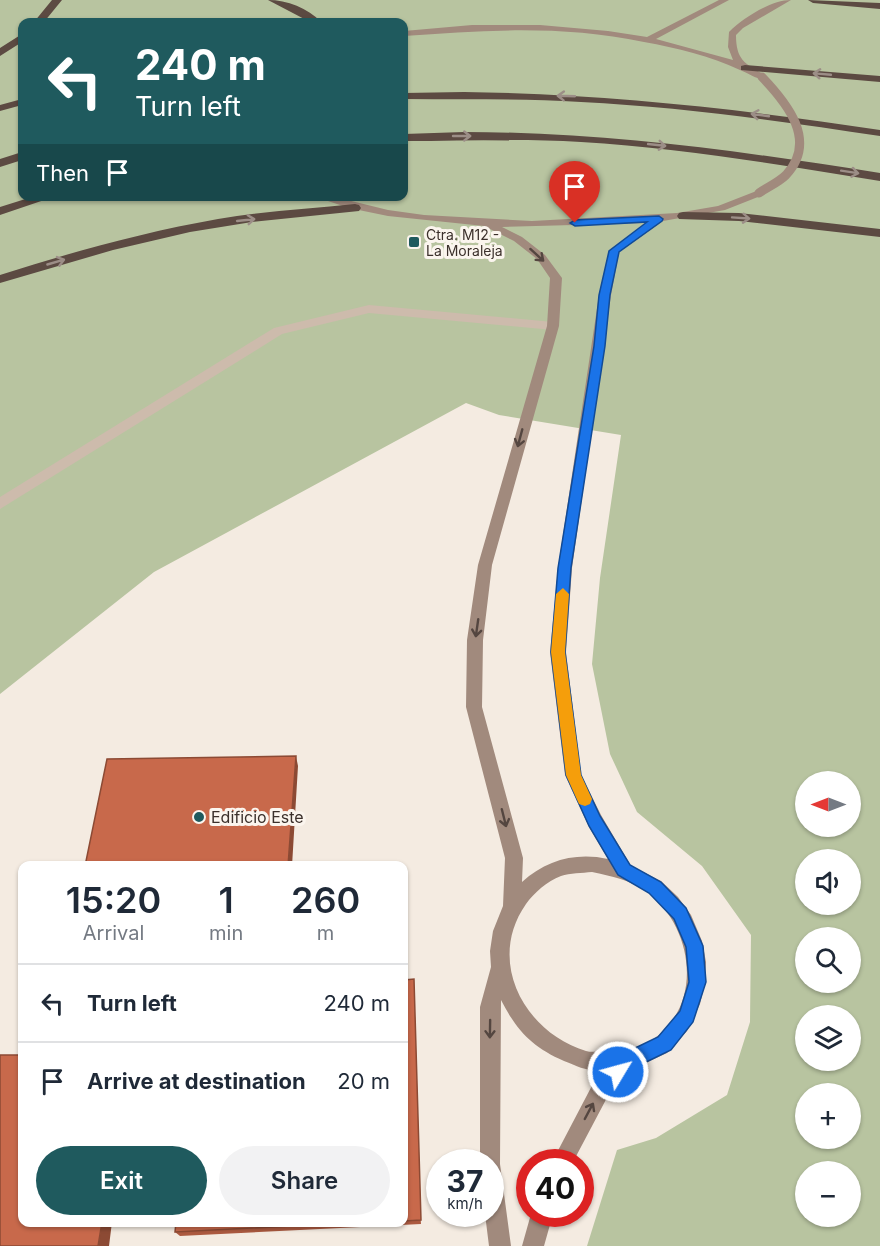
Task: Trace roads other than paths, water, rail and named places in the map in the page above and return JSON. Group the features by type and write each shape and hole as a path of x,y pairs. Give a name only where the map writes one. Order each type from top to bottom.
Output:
{"highway":[{"path":"42,18 57,0"},
{"path":"273,0 311,18"},
{"path":"813,0 880,6"},
{"path":"0,53 18,40"},
{"path":"743,66 880,79"},
{"path":"408,96 504,94 627,100 762,115 880,133"},
{"path":"0,108 18,103"},
{"path":"408,138 486,136 587,138 713,151 880,177"},
{"path":"0,163 18,157"},
{"path":"0,211 33,201"},
{"path":"0,279 106,247 175,231 221,223 355,208"},
{"path":"683,216 739,217 880,233"}],"street":[{"path":"650,39 725,0"},
{"path":"743,66 732,47 732,33 740,26 787,0"},
{"path":"333,201 355,208 488,224 534,225 659,219 723,207 759,193 786,174 800,150 800,131 792,111 762,77 743,66 714,55 650,39 565,28 511,26 454,28 408,34"},
{"path":"624,870 595,821 573,775 558,652 565,568 605,295 614,251 659,219"},
{"path":"488,224 518,239 541,257 556,278 553,326 486,565 475,640 474,707 514,858 512,905"},
{"path":"0,504 278,331 369,309 553,326"},
{"path":"490,1149 490,1007 500,972 499,948 503,926 512,905 533,882 560,868 592,864 624,870 655,887 680,913 694,946 698,982 687,1016 664,1043 632,1059 603,1085 569,1149"},
{"path":"500,972 515,1011 547,1044 588,1061 632,1059"},
{"path":"498,1227 500,1246"},
{"path":"533,1246 539,1227"}],"place":[{"name":"Ctra. M12 - La Moraleja","path":"414,242"},
{"name":"Edificio Este","path":"199,817"}]}
